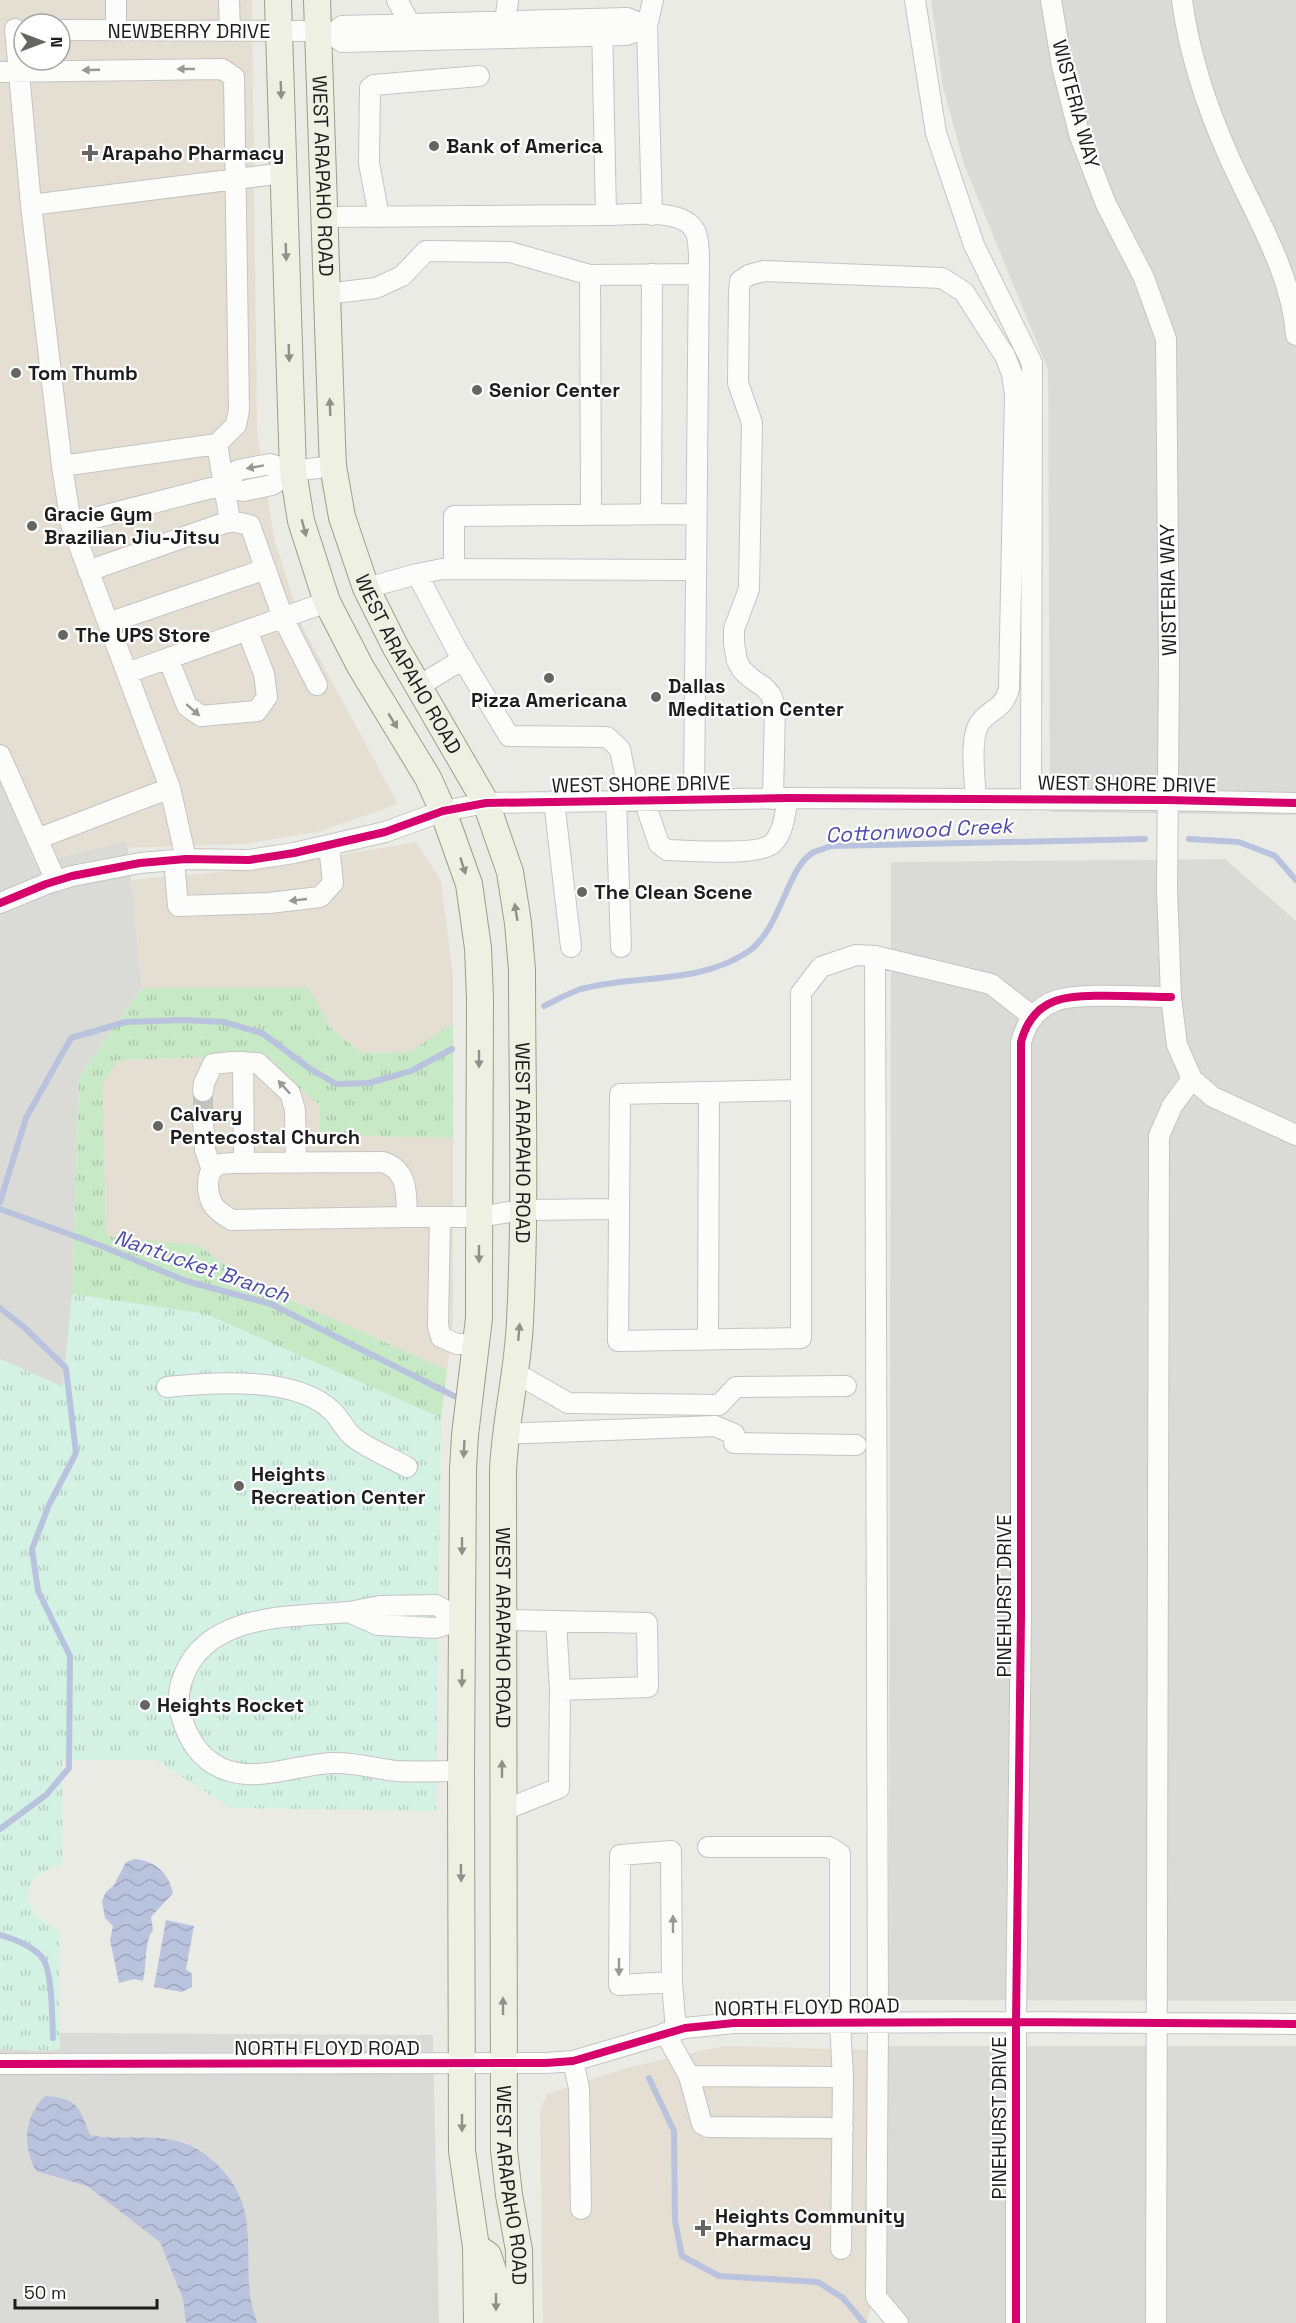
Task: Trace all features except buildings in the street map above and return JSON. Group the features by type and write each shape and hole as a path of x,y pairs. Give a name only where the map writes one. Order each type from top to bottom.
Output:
{"main road":[{"name":"WEST ARAPAHO ROAD","path":"278,0 293,471 301,521 327,602 360,666 428,778 443,811 469,884 478,948 479,1318 465,1435 461,1771 462,2151 476,2247 477,2323"},
{"name":"WEST ARAPAHO ROAD","path":"317,0 325,32 324,217 333,466 342,517 366,588 395,646 486,804 510,872 518,923 522,970 520,1324 504,1434 502,1810 504,2150 519,2250 520,2323"},
{"path":"287,294 326,294"},
{"path":"463,1620 502,1620"},
{"path":"476,2247 488,2255 496,2283 496,2323"}],"street":[{"path":"116,0 116,30"},
{"path":"229,0 230,31"},
{"path":"397,0 412,32"},
{"path":"493,39 505,22 508,0"},
{"path":"652,215 647,26 653,0"},
{"path":"915,0 936,133 974,245 1032,363 1030,799"},
{"name":"WISTERIA WAY","path":"1051,0 1062,66 1080,137 1106,204 1144,278 1166,339 1169,665 1167,889 1171,997 1177,1045 1192,1079 1213,1097 1296,1136"},
{"path":"1182,0 1199,78 1228,156 1275,253 1295,321 1296,335"},
{"path":"412,32 505,22 602,27 627,35 647,26"},
{"name":"NEWBERRY DRIVE","path":"72,30 325,32 342,26 412,32"},
{"path":"412,32 493,39 602,27"},
{"path":"602,27 606,215"},
{"path":"12,40 9,72 32,205 62,466 71,524 170,788 180,859 178,906 269,903 320,897 333,884 329,846"},
{"path":"9,72 222,69 234,77 239,410 236,425 217,444 62,466"},
{"path":"380,217 369,163 370,88 374,85 479,76"},
{"path":"32,205 284,173"},
{"path":"324,217 652,215 678,216 694,228 698,247 699,274 694,799"},
{"path":"326,294 376,288 402,276 426,251 510,252 591,275 699,274"},
{"path":"631,800 648,812 658,844 667,850 746,851 762,849 773,843 783,824 775,706 771,695 764,687 742,670 737,661 734,643 734,629 749,589 752,435 752,423 738,383 739,291 740,281 749,275 764,271 942,278 964,292 1005,356 1012,374 1015,394 1009,689 1005,701 981,720 977,728 974,753 976,799"},
{"path":"651,514 652,274"},
{"path":"591,275 591,515"},
{"path":"217,444 230,521"},
{"path":"71,524 223,484 238,470 270,464 293,471 333,466"},
{"path":"454,569 454,516 696,514"},
{"path":"88,571 230,521 250,525 283,618 316,685"},
{"path":"108,623 266,569"},
{"path":"366,588 417,574 454,569 696,570"},
{"path":"417,574 463,659 509,736 607,737 620,748 631,800 621,947"},
{"path":"127,673 327,602"},
{"path":"168,658 187,706 201,716 257,711 267,697 266,685 247,630"},
{"path":"419,686 463,659"},
{"path":"0,755 56,881"},
{"path":"38,840 170,788"},
{"name":"WEST SHORE DRIVE","path":"0,903 56,881 140,863 180,859 249,860 329,846 385,832 443,811 486,804 694,799 1030,799 1296,803"},
{"path":"554,801 571,947"},
{"path":"801,1090 620,1094 618,1341 801,1338 801,1090 801,993 821,967 856,955 875,956 991,984 1032,1016 1058,999 1171,997"},
{"path":"875,956 878,2022 876,2297 898,2323"},
{"name":"PINEHURST DRIVE","path":"1016,2323 1016,2022 1021,1617 1020,1064 1024,1029 1032,1016"},
{"path":"243,1062 244,1163"},
{"path":"203,1091 204,1083 213,1064 258,1063 290,1093 295,1110 296,1163"},
{"path":"1156,2323 1159,1136 1172,1106 1192,1079"},
{"path":"708,1338 709,1092"},
{"path":"203,1119 205,1150 212,1170 208,1188 213,1204 232,1220 479,1217 522,1210 619,1209"},
{"path":"212,1170 219,1165 244,1163 383,1162 393,1166 403,1179 407,1196 407,1217"},
{"path":"440,1217 438,1326 441,1337 457,1344 476,1344"},
{"path":"514,1372 568,1403 719,1405 736,1387 846,1386"},
{"path":"167,1387 203,1383 244,1384 280,1388 305,1394 331,1410 352,1437 407,1467"},
{"path":"504,1434 716,1426 734,1434 734,1443 856,1445"},
{"path":"461,1771 396,1771 336,1763 313,1764 266,1774 242,1774 219,1767 200,1753 186,1733 179,1709 180,1685 189,1662 204,1644 225,1631 250,1623 349,1612 380,1606 436,1605 463,1620"},
{"path":"502,1620 647,1623 648,1687 560,1690"},
{"path":"502,1810 559,1788 560,1690 556,1621"},
{"path":"708,1846 829,1847 840,1854 840,2023 843,2077 841,2249"},
{"path":"672,1982 619,1985 620,1855 671,1851 672,1982 670,2032 689,2076 702,2124 708,2127 843,2128"},
{"name":"NORTH FLOYD ROAD","path":"0,2064 504,2064 573,2061 670,2032 734,2023 1296,2024"},
{"path":"573,2061 579,2088 581,2209"},
{"path":"689,2076 843,2077"}],"shaded area":[{"path":"0,0 252,0 257,431 274,538 302,626 398,804 321,831 246,844 128,848 126,840 35,864 0,779"},
{"path":"931,0 1296,0 1296,815 1050,812 1048,370 964,164 943,87"},
{"path":"0,779 35,864 127,840 142,988 79,1077 72,1294 63,1387 0,1359"},
{"path":"416,842 441,881 453,976 453,1023 409,1052 361,1053 330,1027 309,988 142,988 131,880 272,867"},
{"path":"1225,859 1296,921 1296,2001 889,2000 891,862"},
{"path":"246,1056 277,1073 320,1105 321,1135 453,1138 453,1322 447,1370 246,1280 198,1245 106,1236 103,1082 118,1060"},
{"path":"60,2033 433,2035 439,2323 0,2323 0,2049 48,2051 60,2048"},
{"path":"723,2046 872,2050 871,2307 867,2323 543,2323 540,2111 547,2094 626,2068"},
{"path":"886,2046 1296,2046 1296,2323 906,2323 883,2295"}],"green space":[{"path":"142,988 309,988 330,1027 361,1053 409,1052 453,1023 453,1138 320,1135 320,1105 277,1073 246,1056 118,1060 103,1082 106,1236 198,1245 246,1280 447,1370 441,1418 206,1314 72,1294 79,1077"},
{"path":"72,1294 206,1314 441,1418 436,1811 231,1808 156,1760 62,1760 62,1865 38,1875 33,1879 28,1890 28,1898 36,1915 59,1932 60,2049 48,2051 0,2049 0,1359 63,1387"}],"water":[{"path":"135,1859 149,1862 160,1869 173,1893 151,1917 153,1930 148,1940 143,1981 134,1979 119,1983 110,1940 113,1926 105,1918 102,1901 106,1892 114,1885 126,1862"},
{"path":"166,1920 194,1926 186,1969 192,1974 192,1987 182,1992 154,1987"},
{"path":"45,2096 64,2099 76,2106 90,2135 155,2138 182,2142 204,2154 227,2175 237,2191 247,2223 250,2296 257,2323 186,2323 183,2299 160,2242 87,2186 36,2171 29,2151 27,2132 33,2113"}],"waterway":[{"name":"Cottonwood Creek","path":"544,1006 581,989 602,984 707,970 746,953 758,943 776,916 789,885 804,860 814,852 831,846 1145,839"},
{"name":"Cottonwood Creek","path":"1189,839 1239,842 1275,856 1296,880"},
{"name":"Cottonwood Creek","path":"0,1202 26,1118 71,1038 126,1022 183,1020 224,1022 262,1033 309,1068 336,1084 369,1083 411,1071 452,1049"},
{"name":"Nantucket Branch","path":"0,1209 99,1245 186,1281 271,1304 454,1396"},
{"path":"0,1308 25,1328 66,1368 76,1453 49,1505 32,1549 38,1591 70,1656 69,1768 46,1795 0,1829"},
{"path":"0,1935 32,1949 41,1956 45,1963 51,1995 53,2038"},
{"name":"Nantucket Branch","path":"649,2078 674,2131 675,2221 682,2256 719,2276 818,2282 843,2298 864,2323"}],"tunnel":[{"path":"203,1091 203,1119"}],"cycle path":[{"path":"0,903 72,876 140,863 186,859 249,860 294,853 385,832 443,811 486,803 788,798 1296,803"},
{"path":"1016,2323 1016,2022 1021,1617 1021,1042 1037,1012 1055,1001 1094,996 1171,997"},
{"path":"0,2064 546,2063 573,2061 685,2028 734,2023 1296,2024"}],"place":[{"name":"Bank of America","path":"434,146"},
{"name":"Arapaho Pharmacy","path":"90,153"},
{"name":"Tom Thumb","path":"16,373"},
{"name":"Senior Center","path":"477,390"},
{"name":"Gracie Gym Brazilian Jiu-Jitsu","path":"32,526"},
{"name":"The UPS Store","path":"63,635"},
{"name":"Pizza Americana","path":"549,678"},
{"name":"Dallas Meditation Center","path":"656,697"},
{"name":"The Clean Scene","path":"582,892"},
{"name":"Calvary Pentecostal Church","path":"158,1126"},
{"name":"Heights Recreation Center","path":"239,1486"},
{"name":"Heights Rocket","path":"145,1705"},
{"name":"Heights Community Pharmacy","path":"703,2228"}]}
